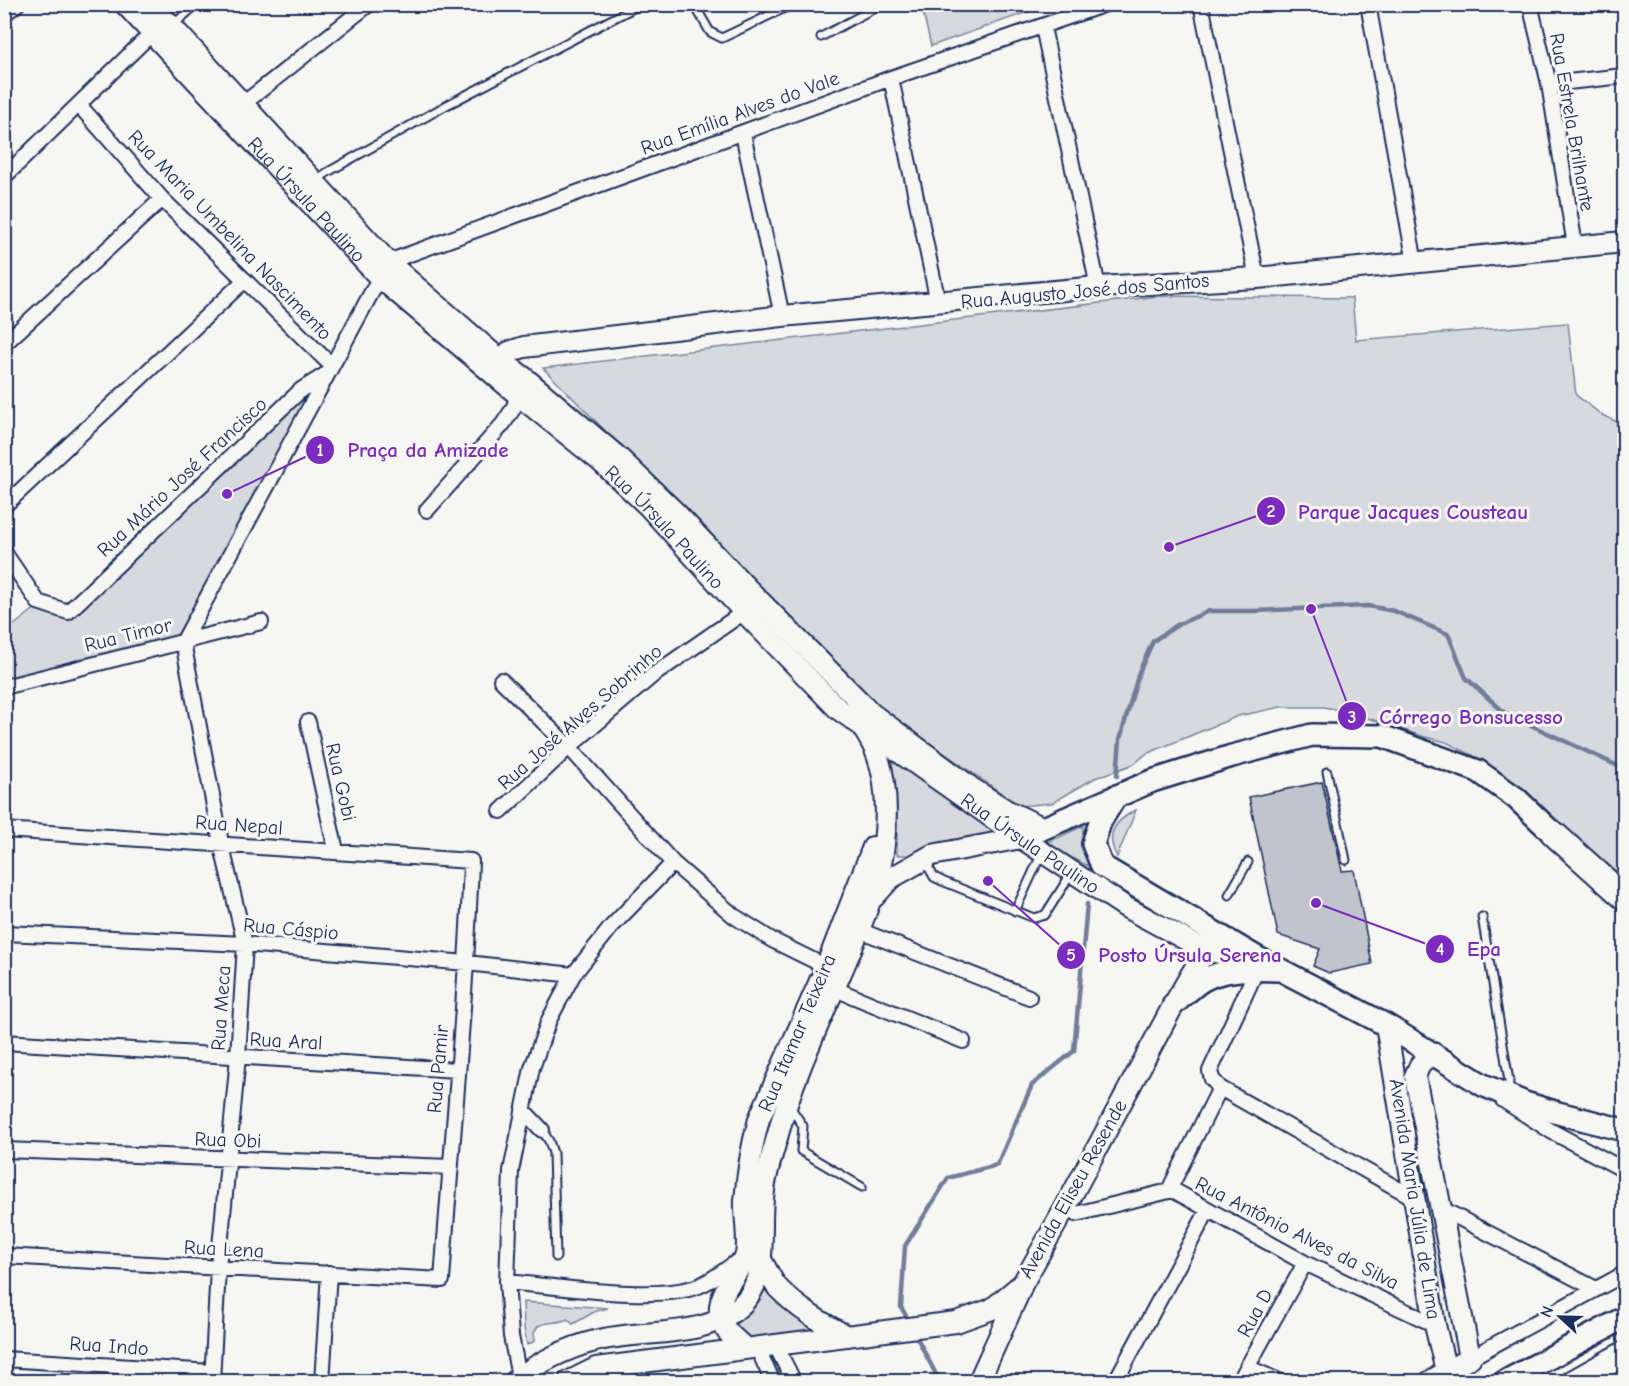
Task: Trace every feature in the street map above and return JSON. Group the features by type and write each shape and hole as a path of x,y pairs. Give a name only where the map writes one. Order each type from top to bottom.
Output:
{"highway":[{"path":"1553,833 1624,897"},
{"path":"1574,1382 1624,1354"}],"main road":[{"name":"Rua Úrsula Paulino","path":"125,4 162,26 243,104 314,182 384,270 474,338 494,365"},
{"name":"Rua Úrsula Paulino","path":"151,4 162,26 384,270 521,387 618,457 871,713 973,789 1006,810 1044,828"},
{"name":"Rua Augusto José dos Santos","path":"494,365 509,352 546,344 782,316 1098,287 1257,278 1624,242"},
{"path":"474,338 519,349"},
{"path":"521,387 546,344"},
{"name":"Rua Úrsula Paulino","path":"521,387 648,506 744,612 838,709 1042,853 1127,908 1210,941 1386,1025 1483,1085 1555,1122 1602,1124 1624,1130"},
{"name":"Rua Itamar Teixeira","path":"756,1254 745,1203 759,1119 859,930 872,899 884,845 884,782 877,754 863,728"},
{"path":"1020,838 1152,781 1232,756 1312,735 1382,736 1478,771 1515,798 1553,833 1624,912"},
{"name":"Rua Úrsula Paulino","path":"1116,796 1100,822 1093,843 1102,866 1210,941"},
{"name":"Rua Itamar Teixeira","path":"756,1254 764,1191 788,1103 834,977 885,819"},
{"name":"Rua Itamar Teixeira","path":"872,899 891,878 932,855 1020,838"},
{"name":"Avenida Eliseu Resende","path":"568,1382 596,1368 956,1322 992,1309 1023,1283 1210,941"},
{"path":"1174,1004 1202,981 1218,974 1266,967"},
{"name":"Avenida Maria Júlia de Lima","path":"1386,1025 1436,1325 1446,1371"},
{"name":"Avenida Maria Júlia de Lima","path":"1433,1053 1420,1065 1415,1076 1470,1358"},
{"path":"1602,1124 1624,1114"},
{"path":"517,1379 551,1358 595,1341 701,1326 720,1319 746,1300 755,1281 756,1254"},
{"path":"756,1254 777,1287 798,1306 817,1320 847,1336"},
{"path":"982,1382 982,1374 1023,1283"},
{"path":"1504,1382 1624,1318"},
{"path":"720,1319 728,1332 759,1347"},
{"path":"1429,1382 1470,1358"}],"street":[{"path":"4,14 16,4"},
{"path":"243,104 369,4"},
{"name":"Rua Emília Alves do Vale","path":"384,270 891,78 1106,4"},
{"path":"1201,4 1257,278"},
{"path":"1368,4 1415,263"},
{"name":"Rua Estrela Brilhante","path":"1530,4 1548,84 1575,246"},
{"path":"4,177 162,26"},
{"path":"1042,27 1098,287"},
{"path":"1548,84 1624,76"},
{"path":"891,78 938,302"},
{"name":"Rua Maria Umbelina Nascimento","path":"79,105 162,199 244,280 328,370"},
{"path":"743,134 782,316"},
{"path":"4,344 162,199"},
{"path":"183,642 384,270"},
{"path":"4,506 244,280"},
{"name":"Rua Mário José Francisco","path":"5,555 38,602 68,612 302,390 328,370"},
{"path":"427,510 503,424 513,409 521,387"},
{"name":"Rua José Alves Sobrinho","path":"501,811 569,747 652,676 744,612"},
{"name":"Rua Timor","path":"4,687 261,622"},
{"name":"Rua Meca","path":"183,642 221,843 245,945 238,1058 218,1268 212,1377"},
{"path":"501,680 569,747 673,863 734,916 834,977 963,1041"},
{"name":"Rua Gobi","path":"308,722 336,851"},
{"name":"Rua Nepal","path":"4,830 471,861"},
{"name":"Rua Pamir","path":"442,1280 467,963 471,861"},
{"path":"517,1379 507,1282 510,1171 532,1068 549,1020 573,975 612,926 673,863"},
{"path":"859,930 1029,997"},
{"name":"Rua Cáspio","path":"4,933 245,945 467,963 573,975"},
{"path":"1266,967 1210,1071 1212,1079 1220,1088 1414,1198"},
{"name":"Rua Aral","path":"4,1042 457,1070"},
{"name":"Rua Úrsula Paulino","path":"1483,1085 1519,1112 1555,1122 1624,1170"},
{"path":"1065,1208 1076,1214 1173,1190 1171,1186 1220,1088"},
{"path":"523,1110 542,1130"},
{"name":"Rua Obi","path":"4,1150 450,1167"},
{"name":"Rua Antônio Alves da Silva","path":"1173,1190 1305,1263 1436,1325"},
{"path":"1442,1209 1596,1289"},
{"path":"1115,1382 1208,1210"},
{"path":"507,1282 638,1293 675,1292 704,1284 756,1254"},
{"name":"Rua Lena","path":"4,1256 442,1280"},
{"name":"Rua D","path":"1239,1382 1305,1263"},
{"path":"322,1382 329,1274"},
{"path":"1470,1358 1624,1274"},
{"path":"759,1347 773,1382"},
{"path":"759,1347 794,1382"},
{"name":"Rua Indo","path":"4,1359 212,1377"},
{"path":"1247,1367 1281,1382"}],"lane":[{"path":"162,26 196,4"},
{"path":"314,182 445,106 641,4"},
{"path":"694,4 710,32 722,38 793,4"},
{"path":"821,37 882,4"},
{"path":"1327,772 1346,860"},
{"path":"1015,910 1042,853"},
{"path":"923,859 930,871 942,881 1034,918 1045,915 1072,872"},
{"path":"1229,895 1248,861"},
{"path":"1482,916 1509,1078 1508,1096"},
{"path":"788,1103 803,1126 801,1151 862,1187"},
{"path":"542,1130 553,1153 556,1257"}],"shaded area":[{"path":"921,4 1048,4 1048,5 931,46"},
{"path":"1160,296 1352,298 1356,340 1568,323 1576,395 1602,415 1624,425 1624,878 1515,786 1476,757 1446,742 1349,712 1324,707 1281,707 1238,716 1146,754 1134,764 1095,778 1052,803 1020,806 881,709 543,368"},
{"path":"319,382 174,641 5,684 5,632 37,607 69,616"},
{"path":"891,755 1000,832 907,855 897,855 897,805"},
{"path":"1136,810 1117,857 1112,841 1114,829 1117,823"},
{"path":"1083,826 1082,847 1092,868 1044,844"},
{"path":"764,1278 817,1330 745,1339 738,1332 733,1321"},
{"path":"523,1302 608,1308 594,1312 573,1324 567,1319 538,1326 534,1333 535,1341 527,1345"}],"building":[{"path":"1322,782 1342,871 1354,870 1372,964 1329,973 1313,966 1320,949 1278,935 1249,797"}],"waterway":[{"path":"1117,776 1120,739 1139,672 1153,641 1179,624 1209,611 1368,606 1394,611 1448,634 1466,678 1505,713 1618,766 1624,773"},
{"path":"909,1321 901,1307 905,1246 948,1178 997,1165 1032,1085 1074,1051 1087,904"},
{"path":"914,1332 940,1382"}],"place":[{"name":"Praça da Amizade","path":"227,494"},
{"name":"Parque Jacques Cousteau","path":"1169,547"},
{"name":"Córrego Bonsucesso","path":"1311,609"},
{"name":"Posto Úrsula Serena","path":"988,881"},
{"name":"Epa","path":"1316,903"}]}
